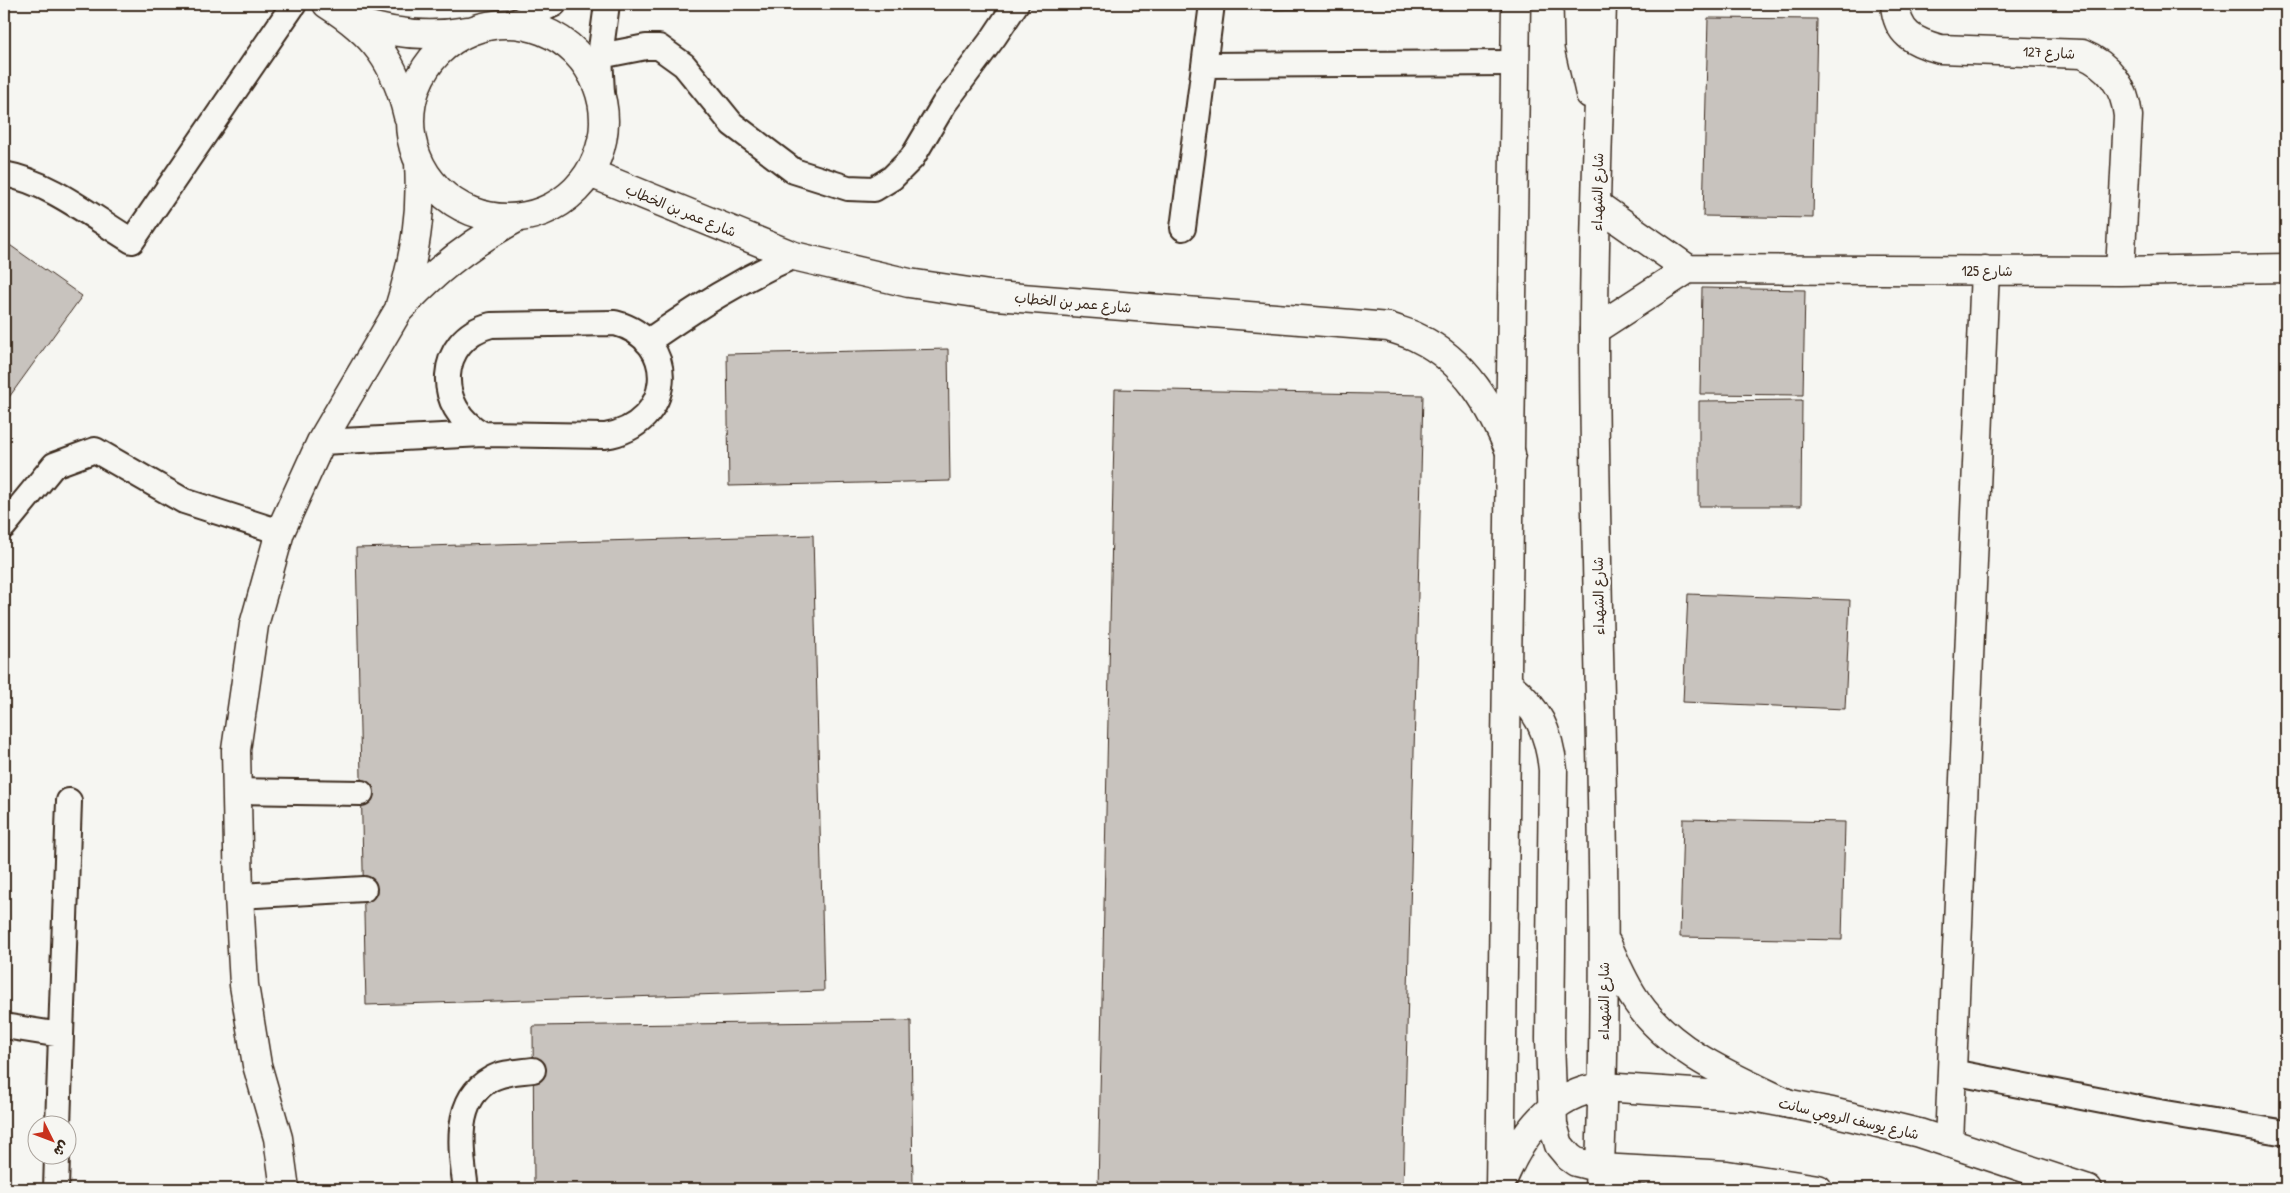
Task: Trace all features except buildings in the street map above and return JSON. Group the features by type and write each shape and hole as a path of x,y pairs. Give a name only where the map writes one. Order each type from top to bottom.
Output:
{"street":[{"path":"327,4 354,21 373,28 414,34 455,33 475,29"},
{"path":"1500,1188 1516,4"},
{"path":"1578,4 1579,46 1587,84 1599,119"},
{"name":"شارع الشهداء","path":"1600,1179 1603,1087 1603,934 1594,330 1602,4"},
{"name":"شارع 127","path":"1894,4 1897,18 1902,27 1919,44 1940,49 2082,54 2093,58 2114,76 2127,102 2128,116 2120,271"},
{"path":"354,21 379,48 398,81 418,163 420,188 418,238 413,263 398,311"},
{"path":"410,134 410,105 420,76 437,53 461,34 489,25 513,23 537,27 558,37 577,52 591,71 602,93 605,117 603,141 590,173 563,201 541,213 517,218 493,218 470,212 443,195 418,163"},
{"name":"شارع عمر بن الخطاب","path":"590,173 794,256 909,282 996,296 1389,327 1419,338 1447,357 1470,378 1487,401 1511,456"},
{"path":"1594,330 1688,269 1597,206"},
{"path":"285,1189 278,1138 257,1065 244,985 239,896 236,750 254,625 280,532 321,442 398,311 415,292 453,258 517,218"},
{"name":"شارع 125","path":"1688,269 2120,271 2286,268"},
{"path":"1949,1143 1985,270"},
{"path":"1507,683 1535,710 1544,728 1552,754 1550,1039 1554,1133 1563,1151 1600,1179 1697,1174 1758,1179 1818,1189"},
{"path":"1603,934 1616,967 1629,991 1663,1031 1703,1060 1789,1104"},
{"name":"شارع يوسف الرومي سانت","path":"1500,1188 1528,1133 1552,1107 1566,1097 1583,1090 1603,1087 1753,1097 1876,1122 1949,1143 2088,1189"},
{"path":"1672,1189 1697,1174"}],"lane":[{"path":"4,174 15,176 47,188 132,241 294,4"},
{"path":"513,23 554,4"},
{"path":"602,93 600,56 607,4"},
{"path":"600,56 646,47 660,48 684,65 732,124 794,170 848,188 874,189 892,178 912,158 944,104 1016,4"},
{"path":"1183,228 1212,4"},
{"path":"1205,65 1516,63"},
{"path":"647,342 721,292 756,272 794,256"},
{"path":"321,442 483,434 605,436 630,430 649,413 660,390 659,364 647,342 634,330 615,323 491,325 478,328 460,343 454,354 448,377 448,389 456,411 472,429 483,434"},
{"path":"4,526 54,465 95,450 184,501 280,532"},
{"path":"236,791 361,793"},
{"path":"58,1116 69,801"},
{"path":"239,896 364,889"},
{"path":"4,1026 61,1035"},
{"path":"466,1189 462,1137 465,1112 474,1093 492,1078 533,1070"},
{"path":"1952,1072 2286,1134"},
{"path":"56,1189 57,1166"}]}
